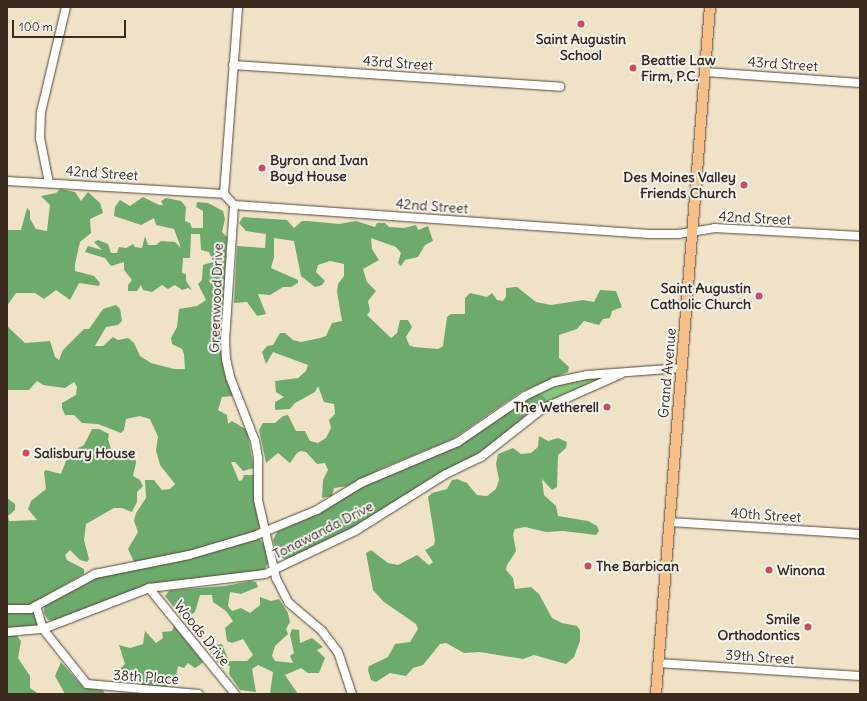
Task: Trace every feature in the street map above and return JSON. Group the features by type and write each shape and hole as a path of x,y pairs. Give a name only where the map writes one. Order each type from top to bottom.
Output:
{"main road":[{"name":"Grand Avenue","path":"656,694 694,230 710,7"}],"street":[{"path":"49,183 40,138 41,112 66,7"},
{"path":"234,206 224,194 238,7"},
{"name":"43rd Street","path":"233,65 560,87"},
{"name":"43rd Street","path":"705,72 860,83"},
{"name":"42nd Street","path":"7,181 224,194"},
{"name":"42nd Street","path":"234,206 649,234 678,234 694,230 739,229 860,236"},
{"name":"Greenwood Drive","path":"234,206 225,353 230,377 255,440 258,458 258,500 278,584 289,603 322,631 338,652 352,694"},
{"name":"Tonawanda Drive","path":"7,609 30,609 95,574 189,555 266,531 317,510 361,483 458,442 539,388 570,378 682,368"},
{"name":"Tonawanda Drive","path":"7,632 43,629 148,588 259,576 275,570 355,531 446,474 481,457 542,409 622,374"},
{"name":"40th Street","path":"670,522 860,534"},
{"name":"Woods Drive","path":"148,588 235,694"},
{"path":"36,606 43,629"},
{"name":"38th Place","path":"43,629 82,679 91,686 199,694"},
{"name":"39th Street","path":"658,662 860,676"}],"green space":[{"path":"60,189 75,192 81,201 88,192 100,203 103,213 90,219 91,233 80,242 75,264 75,271 94,276 100,283 99,286 79,283 70,300 56,290 44,299 35,293 16,293 7,306 7,230 21,230 27,208 30,211 30,219 36,229 47,231 50,205 41,196 56,193"},
{"path":"143,197 159,205 163,205 161,201 166,198 181,201 186,207 185,221 190,223 192,228 203,228 203,211 196,207 197,202 208,203 223,211 225,219 222,232 227,237 221,351 224,371 233,396 222,397 218,410 227,415 228,424 232,421 247,430 254,468 243,471 235,462 231,462 239,481 242,480 244,475 254,475 254,497 260,526 255,532 188,552 134,562 128,549 138,532 134,521 136,513 146,498 145,480 154,480 162,490 170,489 175,484 160,465 156,450 158,437 150,419 140,416 126,419 124,430 121,433 98,424 82,423 74,415 65,415 62,408 62,403 76,395 77,387 74,382 65,388 43,385 37,381 29,390 7,390 7,326 25,343 50,341 55,357 59,360 63,350 84,329 89,329 103,309 116,305 120,309 122,321 118,325 106,327 95,346 103,346 113,337 118,340 128,338 134,343 140,356 151,363 174,369 185,369 184,354 182,349 172,344 171,338 177,327 179,309 197,306 206,300 198,284 202,280 203,265 213,262 209,252 201,250 200,234 191,234 190,258 183,258 182,273 186,274 186,281 192,290 188,288 182,290 175,285 168,289 162,285 152,292 143,290 141,285 137,291 128,291 128,285 132,280 124,270 124,262 111,266 105,258 85,252 88,246 102,250 94,242 98,240 108,244 111,253 117,253 119,247 126,248 133,244 135,247 142,248 145,236 148,245 156,245 161,241 175,242 181,248 174,229 156,225 154,218 141,225 114,216 115,207 120,200 130,206"},
{"path":"243,217 287,220 294,228 302,221 339,224 356,221 375,227 377,223 385,223 389,227 404,228 416,225 418,230 428,226 433,241 425,245 418,257 405,260 401,266 398,263 401,253 396,247 371,238 372,249 379,260 363,269 367,282 376,291 368,301 370,311 367,315 391,338 397,333 400,320 408,320 412,327 406,337 409,345 414,347 438,349 443,346 447,317 451,314 465,314 465,298 470,293 487,297 492,293 497,300 503,301 506,297 506,288 517,287 536,302 551,305 583,300 594,302 600,290 616,291 622,307 612,311 610,318 603,319 599,325 584,321 577,329 559,335 559,358 569,367 568,372 521,392 453,439 383,468 349,486 334,488 332,496 322,498 323,480 328,470 325,463 317,464 306,452 301,451 297,453 290,463 278,453 266,463 259,430 263,423 275,423 283,416 288,415 296,431 305,431 310,441 318,443 326,438 331,428 329,420 335,414 334,404 324,402 318,386 315,392 295,403 290,409 275,410 275,402 284,397 276,392 275,381 298,378 306,371 308,365 273,352 266,364 262,352 267,346 273,345 280,333 285,333 293,340 301,342 326,336 332,323 342,321 337,292 338,284 344,276 344,264 330,261 318,265 316,272 325,281 322,285 315,287 301,276 294,241 274,238 274,257 271,268 298,280 298,283 291,287 283,287 270,295 258,294 266,314 257,316 247,302 234,303 237,246 265,248 266,234 246,231 239,223"},
{"path":"607,376 547,402 545,397 538,392 573,381"},
{"path":"538,392 545,397 547,402 525,416 480,454 338,537 287,560 278,556 273,540 277,532 319,513 369,483 452,448"},
{"path":"92,429 99,429 109,434 108,439 113,455 126,453 135,455 136,463 133,476 140,480 143,486 137,492 137,502 132,512 122,508 114,508 86,524 84,540 89,559 87,562 80,560 70,550 65,555 67,560 84,569 84,574 30,605 7,606 7,498 15,504 15,510 8,516 9,521 37,520 28,509 31,501 46,489 44,472 46,470 61,474 69,453 84,445"},
{"path":"539,436 548,441 558,438 567,442 566,448 558,455 557,487 552,490 542,479 544,495 556,506 558,516 588,521 597,526 599,531 596,535 563,531 546,532 525,527 515,529 513,534 516,551 507,565 506,570 513,578 515,589 531,587 539,594 552,618 562,623 577,626 580,630 580,641 574,657 566,664 534,655 523,659 480,652 464,653 446,643 440,644 423,665 413,668 406,676 390,673 376,682 371,680 368,670 369,666 388,657 395,644 410,642 418,629 416,624 384,602 373,590 366,553 371,550 388,563 398,565 417,555 429,565 433,562 425,550 434,545 435,540 428,497 432,493 447,489 452,480 457,479 467,483 477,495 487,496 496,489 499,480 496,464 498,454 513,448 521,454 531,453 538,447"},
{"path":"258,538 265,544 269,562 264,570 149,584 55,621 48,620 44,613 44,606 97,576"},
{"path":"250,581 256,582 258,587 241,594 230,592 228,606 232,611 241,608 250,613 260,605 260,597 271,601 279,599 288,613 290,622 286,629 288,634 275,646 272,656 275,661 293,663 290,656 294,653 290,635 292,629 299,630 300,643 312,638 323,647 317,650 325,658 319,673 308,673 301,668 285,675 298,694 270,694 273,672 258,665 252,669 256,692 240,690 229,674 230,666 217,662 209,650 211,646 222,644 229,661 247,661 253,655 243,639 232,643 227,641 225,628 233,621 226,611 213,602 212,595 200,595 195,612 184,620 165,596 170,590 225,586"},
{"path":"7,612 34,613 39,625 35,627 7,628"},
{"path":"174,626 203,662 201,664 195,668 188,663 184,668 178,666 176,676 172,677 167,688 143,686 139,681 136,682 136,674 122,674 120,669 125,664 119,645 130,648 143,644 145,631 156,643 163,638 162,632 172,631"},
{"path":"7,636 17,636 21,641 18,658 30,676 30,688 39,694 7,694"},
{"path":"61,662 84,688 103,690 105,694 65,694 55,676"}],"place":[{"name":"Saint Augustin School","path":"581,24"},
{"name":"Beattie Law Firm, P.C.","path":"633,68"},
{"name":"Byron and Ivan Boyd House","path":"262,168"},
{"name":"Des Moines Valley Friends Church","path":"744,185"},
{"name":"Saint Augustin Catholic Church","path":"759,296"},
{"name":"The Wetherell","path":"607,407"},
{"name":"Salisbury House","path":"26,453"},
{"name":"The Barbican","path":"588,566"},
{"name":"Winona","path":"769,570"},
{"name":"Smile Orthodontics","path":"808,627"}]}
